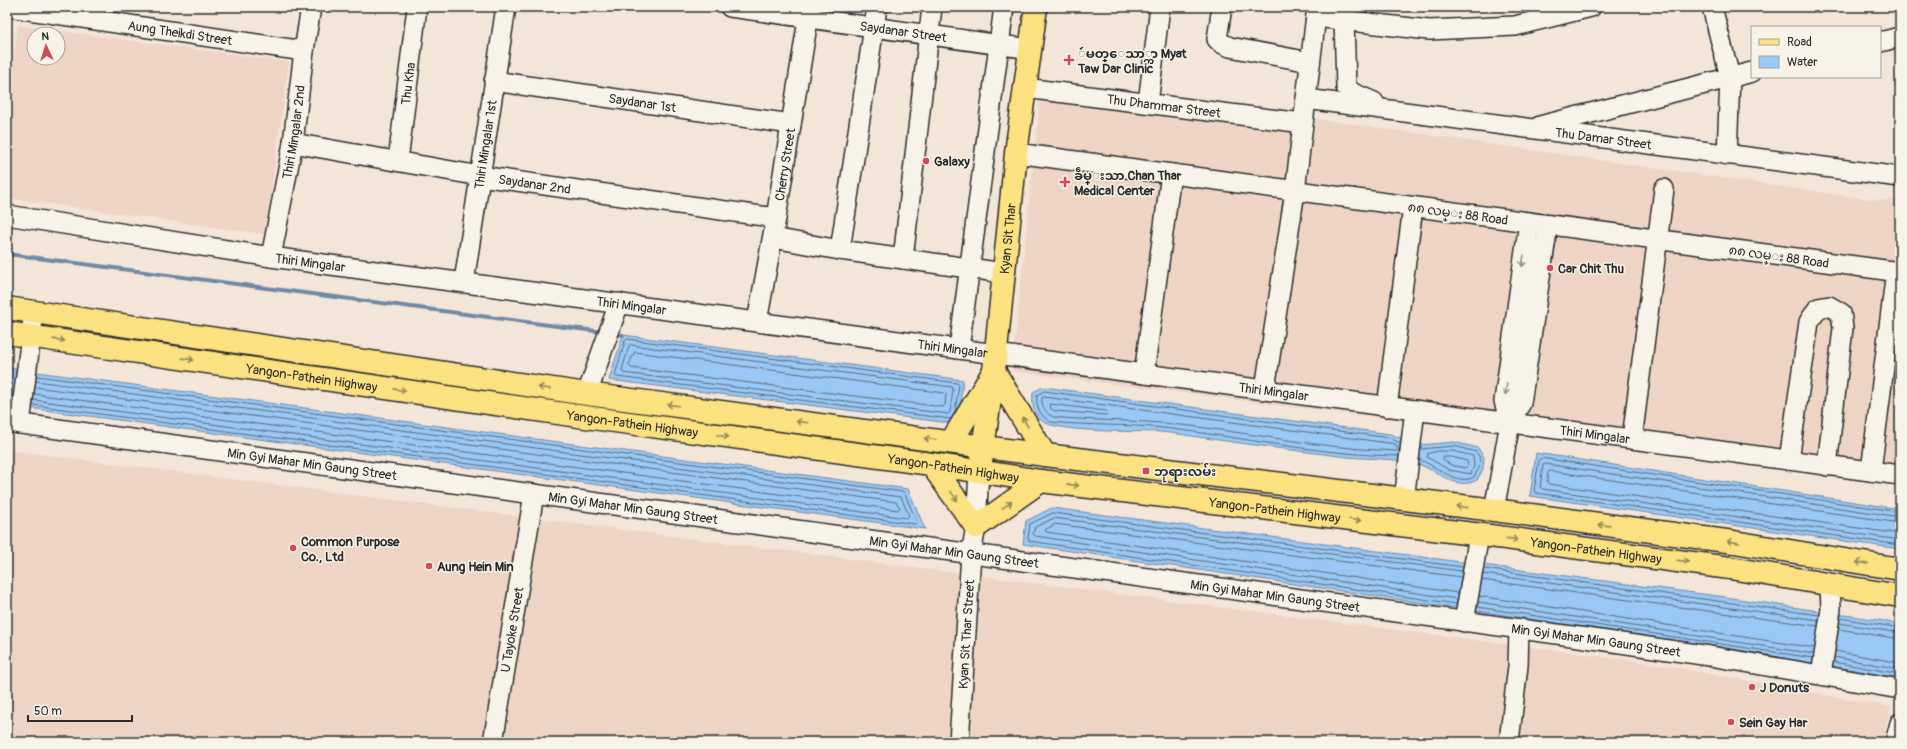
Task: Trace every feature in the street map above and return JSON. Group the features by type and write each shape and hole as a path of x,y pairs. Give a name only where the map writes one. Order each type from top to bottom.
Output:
{"main road":[{"name":"Kyan Sit Thar","path":"979,471 995,362 1016,153 1036,7"},
{"name":"Yangon-Pathein Highway","path":"7,308 587,394 951,442 1045,456 1494,510 1734,542 1900,569"},
{"name":"Yangon-Pathein Highway","path":"7,332 31,343 932,464 1041,481 1730,568 1900,596"},
{"path":"951,442 995,362"},
{"path":"995,362 1045,456"},
{"path":"932,464 976,527 1041,481"}],"street":[{"name":"Aung Theikdi Street","path":"9,7 109,14 304,51"},
{"name":"Thiri Mingalar 2nd","path":"271,256 293,143 311,7"},
{"name":"Thu Kha","path":"398,161 417,7"},
{"name":"Thiri Mingalar 1st","path":"464,282 506,7"},
{"name":"Saydanar Street","path":"730,7 809,12 874,27 1030,49"},
{"path":"840,250 877,7"},
{"path":"903,259 932,7"},
{"path":"959,349 1004,7"},
{"path":"1148,103 1160,7"},
{"path":"1222,7 1217,39 1220,43 1310,62"},
{"path":"1265,389 1295,191 1317,12 1345,13 1429,30 1515,26 1591,7"},
{"path":"1712,7 1730,77 1727,155"},
{"name":"Cherry Street","path":"756,322 773,238 809,12"},
{"path":"1345,13 1346,88 1353,93 1390,110"},
{"path":"1881,42 1900,37"},
{"path":"1531,128 1751,72"},
{"name":"Saydanar 1st","path":"494,81 792,124"},
{"name":"Thu Dhammar Street","path":"1025,88 1303,123"},
{"name":"Thu Damar Street","path":"1306,98 1900,177"},
{"name":"Saydanar 2nd","path":"293,143 480,176 776,218"},
{"name":"၈၈ လမ္း 88 Road","path":"1016,153 1898,272"},
{"path":"1144,374 1171,174"},
{"path":"1632,439 1664,189"},
{"path":"1387,406 1413,206"},
{"name":"Thiri Mingalar","path":"7,215 271,256 959,349 995,362 1144,374 1265,389 1900,475"},
{"path":"1510,423 1504,401 1529,222"},
{"path":"1494,510 1510,423 1521,403 1548,225"},
{"path":"773,238 840,250 1004,273"},
{"path":"1871,471 1898,272"},
{"path":"587,394 619,303"},
{"path":"1789,460 1809,322 1818,308 1829,306 1841,313 1843,328 1827,466"},
{"path":"17,419 31,343 34,312"},
{"path":"1515,317 1534,318"},
{"path":"1404,500 1407,467 1416,410"},
{"name":"Min Gyi Mahar Min Gaung Street","path":"17,419 534,494 971,554 1465,617 1518,629 1821,671 1900,689"},
{"name":"Kyan Sit Thar Street","path":"960,742 971,554 976,527 979,471"},
{"name":"U Tayoke Street","path":"494,742 534,494"},
{"path":"1465,617 1478,535"},
{"path":"1821,671 1830,609 1830,584"},
{"path":"1509,742 1518,666 1518,629"},
{"path":"1895,742 1900,723"}],"shaded area":[{"path":"18,25 26,26 26,66 66,66 66,32 289,62 265,234 7,198 7,107"},
{"path":"1042,79 1868,199 1900,201 1900,484 1012,371"},
{"path":"7,450 1652,663 1891,707 1882,742 7,742"}],"water":[{"path":"623,335 963,380 958,424 609,380"},
{"path":"7,368 908,489 925,529 7,405"},
{"path":"1043,387 1390,434 1420,445 1454,442 1478,448 1484,457 1483,469 1477,480 1469,483 1461,483 1445,478 1421,465 1405,461 1347,457 1258,446 1166,432 1097,430 1062,427 1049,424 1041,420 1034,411 1033,392"},
{"path":"1536,453 1900,509 1900,549 1530,496"},
{"path":"1052,508 1725,597 1879,620 1900,625 1900,678 1720,647 1023,544 1026,521"}],"waterway":[{"path":"7,254 603,332"},
{"path":"614,334 623,335"}],"place":[{"name":"ဴမတ္ေသာ္တာ Myat Taw Dar Clinic","path":"1069,60"},
{"name":"Galaxy","path":"926,161"},
{"name":"ခဵမ္းသာ Chan Thar Medical Center","path":"1065,182"},
{"name":"Car Chit Thu","path":"1550,268"},
{"name":"ဘုရားလမ်း","path":"1146,471"},
{"name":"Common Purpose Co., Ltd","path":"293,548"},
{"name":"Aung Hein Min","path":"429,566"},
{"name":"J Donuts","path":"1752,687"},
{"name":"Sein Gay Har","path":"1731,722"}]}
